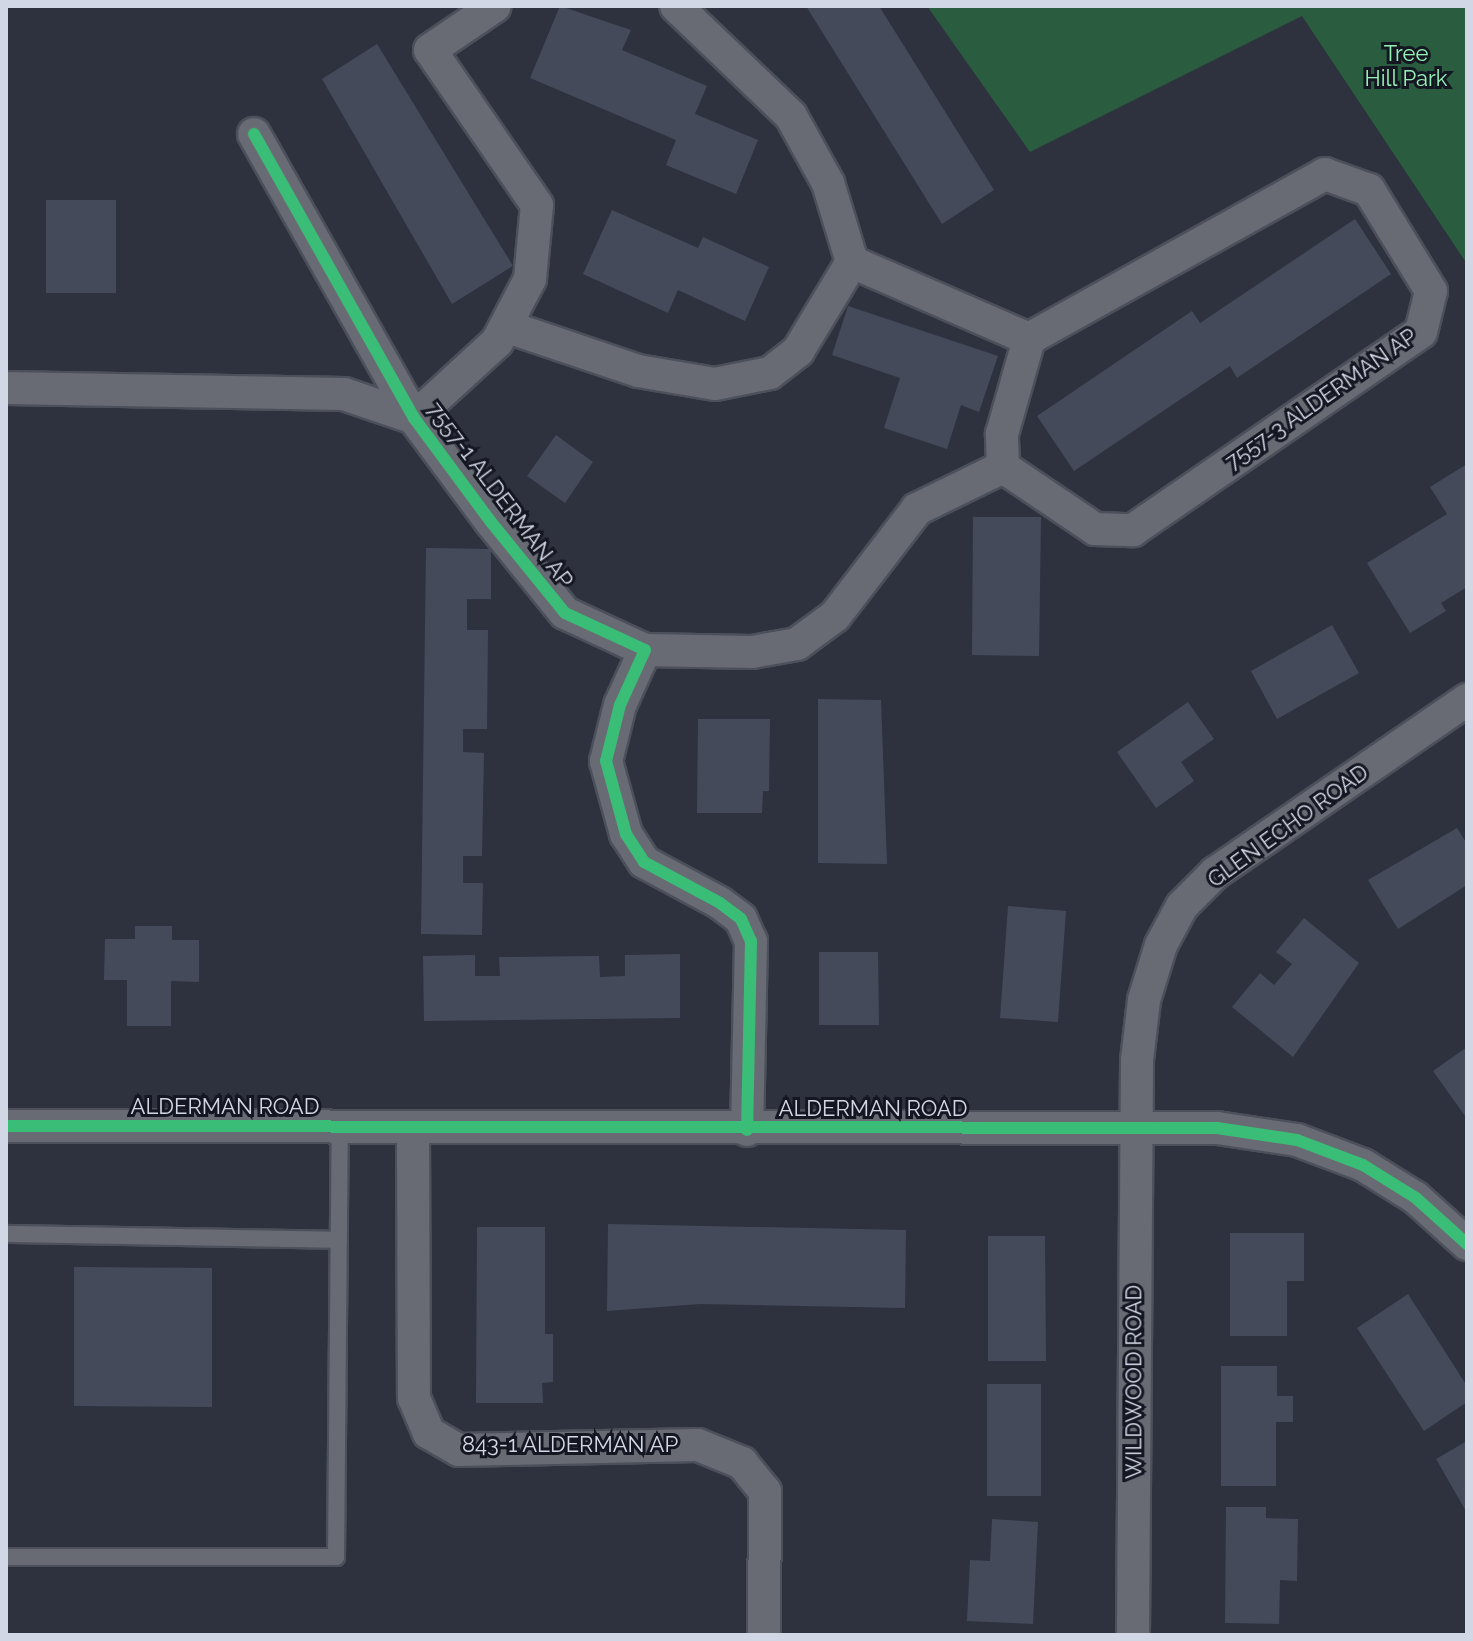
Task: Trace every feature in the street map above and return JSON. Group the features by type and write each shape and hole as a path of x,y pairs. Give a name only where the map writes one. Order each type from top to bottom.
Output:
{"street":[{"path":"6,388 344,394 414,418 508,327 530,279 537,205 430,50 495,6"},
{"path":"508,327 638,371 715,384 770,373 798,351 852,262 828,183 791,116 676,6"},
{"name":"7557-1 ALDERMAN AP","path":"254,134 414,418 565,613 645,650"},
{"name":"7557-3 ALDERMAN AP","path":"1003,467 1095,529 1133,530 1421,332 1431,291 1369,190 1325,174 1029,339"},
{"path":"747,1130 751,941 741,919 720,903 644,862 626,834 606,761 620,705 645,650 752,652 797,644 835,616 917,509 1003,467 1002,434 1029,339 852,262"},
{"name":"GLEN ECHO ROAD","path":"1135,1128 1144,1000 1161,945 1182,906 1215,873 1467,700"},
{"name":"ALDERMAN ROAD","path":"6,1126 747,1130 1217,1128 1297,1140 1363,1165 1463,1232"},
{"name":"WILDWOOD ROAD","path":"1133,1635 1135,1128"},
{"name":"843-1 ALDERMAN AP","path":"413,1129 414,1398 429,1433 459,1450 698,1445 742,1463 765,1491 764,1635"}],"lane":[{"path":"6,1557 336,1557 340,1128"},
{"path":"6,1234 339,1240"}],"green space":[{"name":"Tree Hill Park","path":"927,6 1467,6 1467,264 1302,16 1030,152"}],"building":[{"path":"560,6 631,30 622,50 707,86 695,114 758,140 736,194 666,165 676,140 530,78"},
{"path":"806,6 879,6 994,190 942,224"},
{"path":"377,44 513,266 452,304 322,79"},
{"path":"46,200 116,200 116,293 46,293"},
{"path":"612,210 698,248 703,237 769,267 745,321 678,290 668,313 583,274"},
{"path":"1355,219 1391,274 1237,378 1230,366 1074,471 1037,416 1192,311 1200,323"},
{"path":"848,306 998,356 979,412 961,405 947,449 884,428 900,378 832,355"},
{"path":"556,435 593,462 565,503 527,476"},
{"path":"1467,464 1467,587 1441,603 1446,611 1410,633 1367,563 1447,514 1430,487"},
{"path":"973,517 1041,517 1039,656 972,655"},
{"path":"426,548 491,549 491,599 467,599 467,630 488,630 487,729 463,729 463,752 484,753 482,856 463,856 463,883 483,883 482,935 421,934"},
{"path":"1332,625 1359,673 1277,719 1251,671"},
{"path":"818,699 881,700 887,864 818,863"},
{"path":"1188,702 1214,739 1181,762 1194,781 1156,808 1117,752"},
{"path":"698,719 770,719 769,791 763,791 762,813 697,813"},
{"path":"1457,828 1467,844 1467,885 1398,929 1368,880"},
{"path":"1008,906 1066,911 1058,1022 1000,1018"},
{"path":"1304,918 1359,963 1293,1057 1232,1007 1260,973 1274,985 1292,964 1276,952"},
{"path":"135,926 172,926 172,940 199,940 199,982 171,981 171,1026 127,1026 127,980 104,980 105,939 135,939"},
{"path":"819,952 878,952 879,1025 819,1025"},
{"path":"680,954 680,1018 424,1021 423,956 475,955 475,976 500,976 499,957 599,956 600,977 625,976 625,955"},
{"path":"1467,1047 1467,1114 1465,1116 1433,1071"},
{"path":"608,1224 906,1230 905,1308 700,1304 607,1311"},
{"path":"477,1227 545,1227 545,1334 553,1334 553,1382 542,1383 543,1403 476,1403"},
{"path":"1230,1233 1304,1233 1304,1281 1287,1281 1287,1336 1230,1336"},
{"path":"988,1236 1045,1236 1046,1361 988,1361"},
{"path":"74,1267 212,1268 212,1407 74,1406"},
{"path":"1408,1294 1467,1386 1467,1402 1424,1431 1357,1328"},
{"path":"1221,1366 1277,1366 1277,1396 1293,1396 1293,1422 1276,1422 1276,1486 1221,1486"},
{"path":"987,1384 1041,1384 1041,1496 987,1496"},
{"path":"1467,1441 1467,1513 1436,1459"},
{"path":"1226,1507 1266,1507 1266,1518 1298,1519 1297,1581 1280,1580 1279,1624 1225,1623"},
{"path":"992,1519 1038,1522 1033,1624 967,1621 970,1560 990,1561"}],"cycle path":[{"path":"254,134 414,418 491,522 565,613 645,650 620,705 606,761 626,834 644,862 720,903 741,919 751,941 747,1130"},
{"path":"6,1126 1217,1128 1297,1140 1363,1165 1416,1198 1467,1244"}]}
